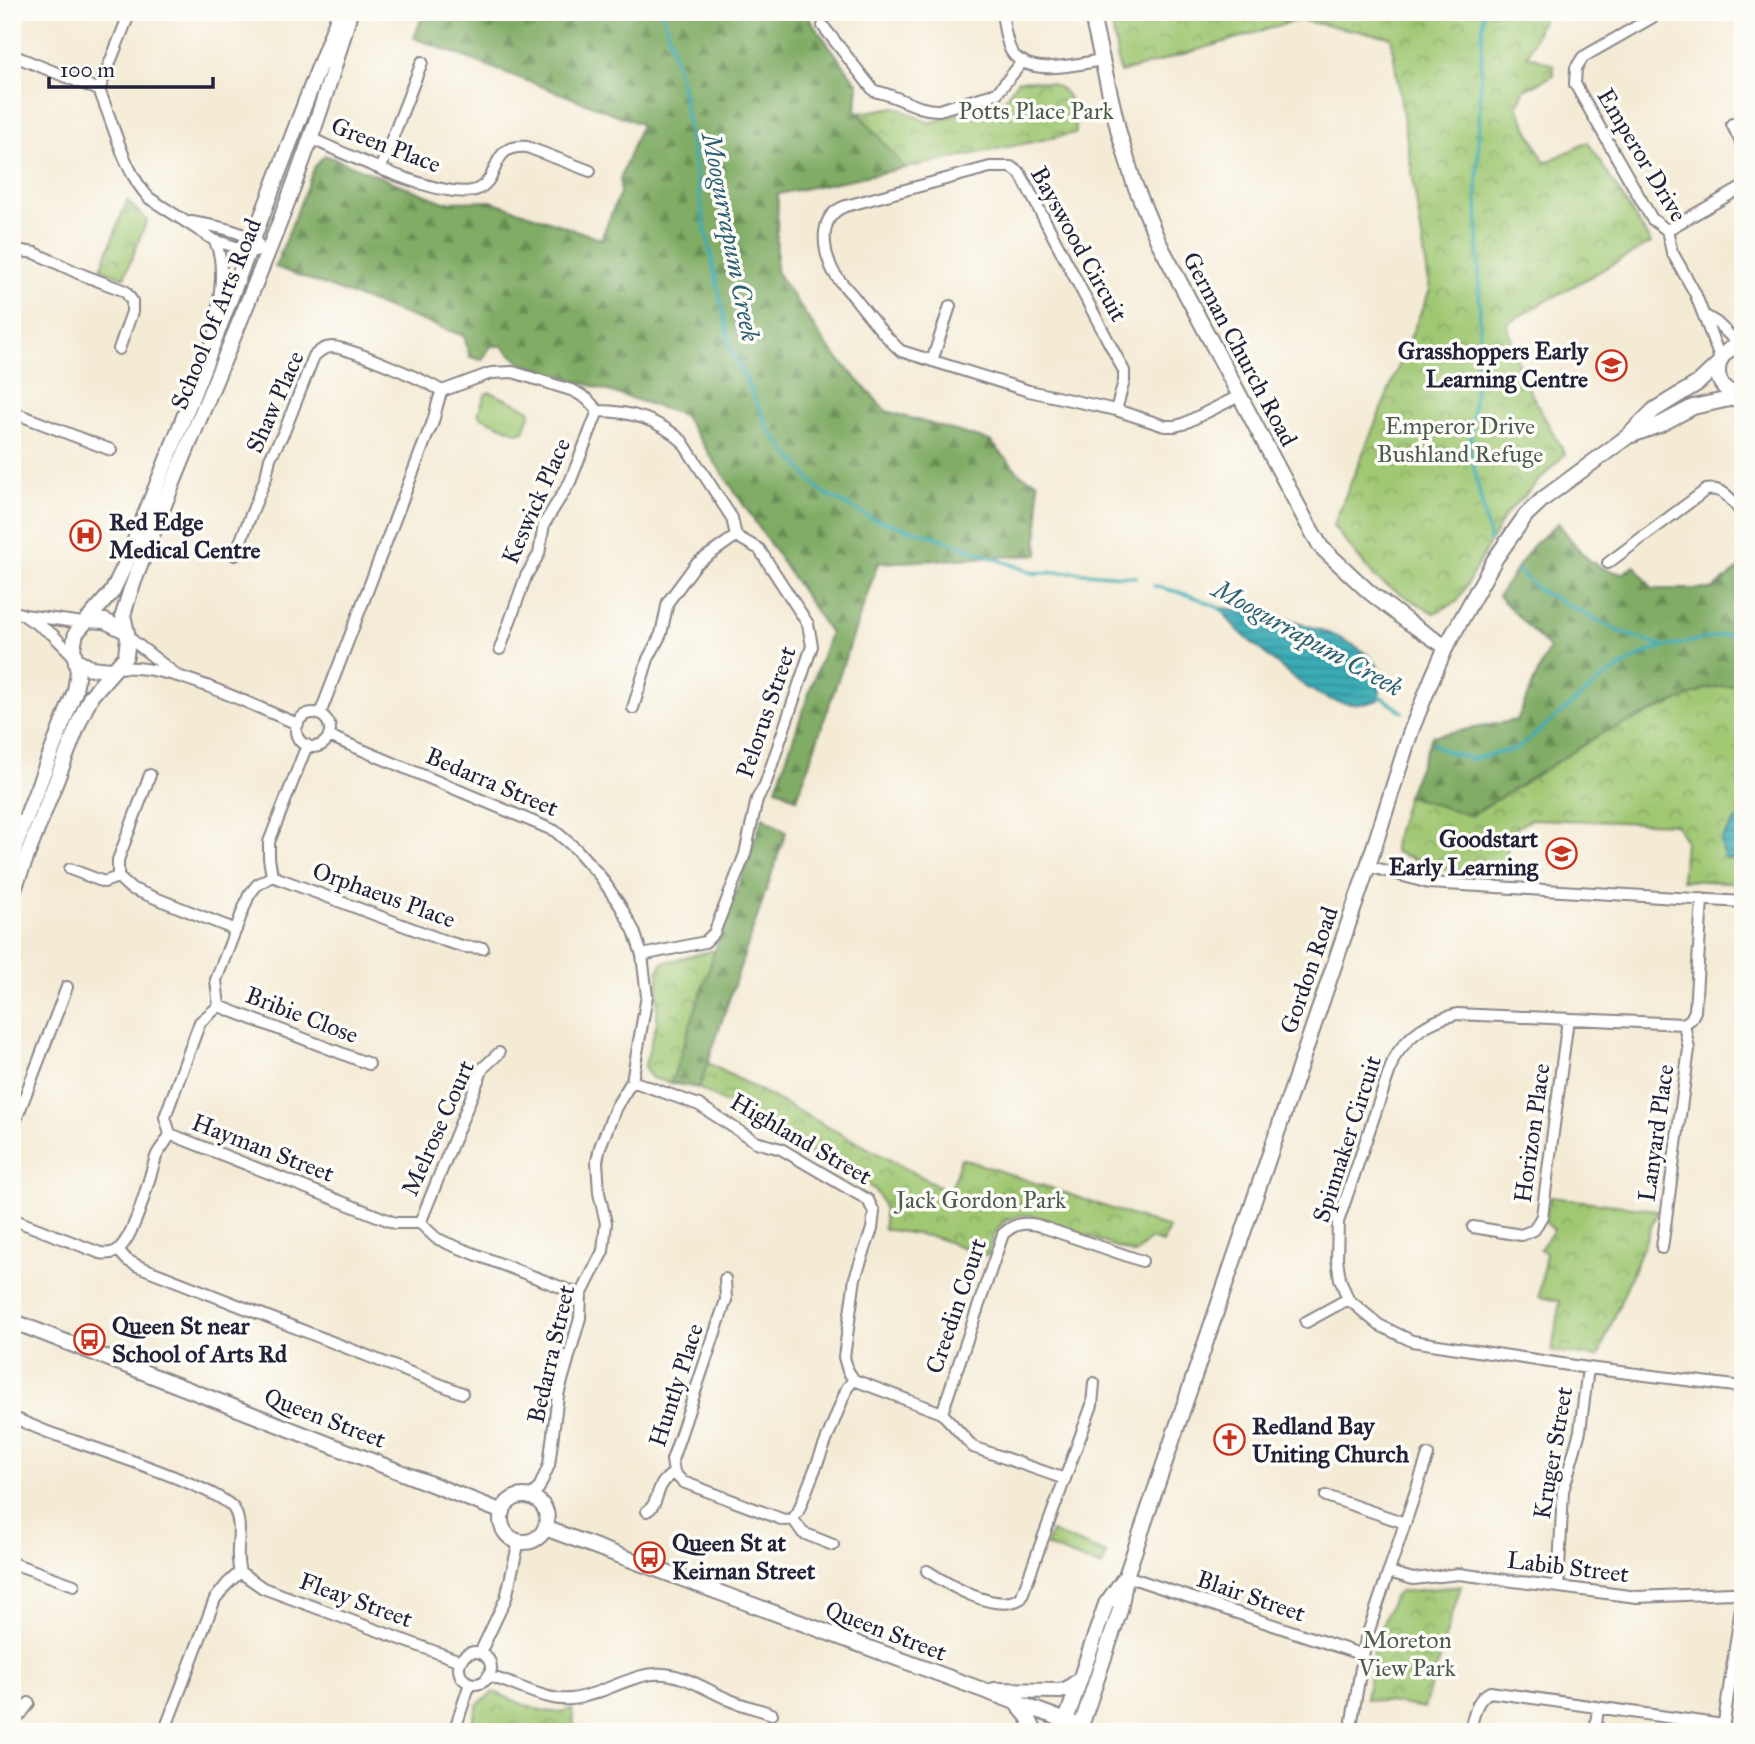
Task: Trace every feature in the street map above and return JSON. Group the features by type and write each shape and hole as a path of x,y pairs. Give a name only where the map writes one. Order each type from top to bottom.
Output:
{"street":[{"path":"130,12 99,90 125,157 141,189 166,210 214,240 250,245"},
{"name":"School Of Arts Road","path":"85,622 112,592 125,565 340,12"},
{"name":"School Of Arts Road","path":"126,634 123,615 130,592 310,138 350,12"},
{"path":"1002,12 1007,40 1013,54 1023,61 1038,67 1052,67 1102,60"},
{"name":"German Church Road","path":"1091,12 1119,134 1134,183 1158,242 1321,547 1368,591 1446,647"},
{"name":"Emperor Drive","path":"1657,12 1653,17 1583,57 1576,68 1575,85 1652,219 1667,230 1672,252 1695,293 1719,361"},
{"path":"823,26 874,91 890,94 922,109 939,110 997,93 1023,61"},
{"path":"12,55 99,90"},
{"path":"381,167 422,62"},
{"path":"1731,124 1743,146"},
{"name":"Green Place","path":"310,138 432,188 467,191 478,189 486,182 506,149 516,146 527,147 590,171"},
{"name":"Bayswood Circuit","path":"1116,410 1124,381 1120,361 1020,173 1011,167 990,167 834,209 827,219 825,233 828,258 834,273 889,341 901,351 1029,391 1116,410 1166,426 1175,426 1239,396"},
{"path":"1667,230 1743,187"},
{"path":"185,220 220,228 267,251"},
{"path":"209,354 220,293 220,253 214,240"},
{"path":"12,255 22,251 35,253 125,291 132,301 132,312 119,349"},
{"path":"932,360 950,306"},
{"path":"1704,316 1717,323 1741,345"},
{"name":"Gordon Road","path":"1079,1729 1121,1609 1126,1576 1368,866 1411,731 1446,647 1495,559 1526,515 1564,481 1627,437 1654,410 1698,383 1725,351 1741,345"},
{"name":"Shaw Place","path":"234,555 266,477 270,458 284,432 314,356 324,348 335,347 431,384 442,391"},
{"path":"1719,361 1717,373 1723,387 1743,396"},
{"path":"320,714 434,423 437,402 442,391 492,373 513,372 574,391 587,399 598,411 631,413 671,431 682,441 732,518 736,536 696,564 668,602 661,634 648,659 633,708"},
{"name":"Gordon Road","path":"1627,437 1659,425 1693,407 1743,396"},
{"name":"Keswick Place","path":"500,649 526,576 538,554 544,524 570,482 598,411"},
{"path":"12,412 111,450"},
{"path":"1608,563 1706,490 1716,489 1727,494 1743,515"},
{"name":"Pelorus Street","path":"642,956 705,942 714,933 745,854 757,799 765,785 812,646 808,624 759,550 736,536"},
{"path":"12,611 24,615 85,622 105,621 126,634 176,675"},
{"path":"24,615 52,634 75,658 90,668 136,666 176,675 298,724"},
{"path":"12,854 75,691 78,671 73,640 85,622"},
{"path":"12,894 91,696 126,656 126,634"},
{"path":"307,745 297,734 298,724 304,716 320,714"},
{"path":"307,745 323,744 329,736 327,721 320,714"},
{"name":"Bedarra Street","path":"329,736 555,831 576,849 600,876 634,931 642,956 647,996 632,1081 615,1107 597,1161 597,1180 606,1223 603,1251 581,1295 580,1318 558,1395 549,1465 539,1488 530,1497"},
{"path":"219,1006 216,980 249,895 257,885 272,876 268,858 269,842 307,745"},
{"path":"150,775 118,860 118,877 130,888 236,930"},
{"path":"1368,866 1429,883 1743,902"},
{"path":"70,869 104,882 118,877"},
{"name":"Orphaeus Place","path":"272,876 445,941 483,948"},
{"path":"1684,1024 1692,1019 1695,1011 1702,899"},
{"path":"12,1130 67,987"},
{"name":"Bribie Close","path":"219,1006 369,1064"},
{"name":"Hayman Street","path":"219,1006 200,1021 165,1117 170,1134 395,1223 420,1223"},
{"name":"Spinnaker Circuit","path":"1348,1299 1340,1279 1337,1259 1338,1222 1394,1058 1404,1042 1418,1030 1440,1018 1457,1014 1684,1024"},
{"name":"Horizon Place","path":"1473,1227 1521,1235 1534,1230 1542,1216 1568,1019"},
{"name":"Lanyard Place","path":"1662,1248 1689,1049 1684,1024"},
{"name":"Melrose Court","path":"420,1223 483,1068 499,1054"},
{"name":"Highland Street","path":"632,1081 699,1105 756,1142 780,1149 868,1200 874,1212 873,1221 855,1278 844,1357 854,1380"},
{"path":"12,1219 100,1253 119,1251 127,1238 152,1175 157,1154 170,1134"},
{"path":"420,1223 436,1238 449,1244 581,1295"},
{"name":"Creedin Court","path":"942,1413 1003,1234 1011,1226 1023,1223 1037,1225 1142,1261"},
{"path":"119,1251 127,1260 138,1266 462,1393"},
{"name":"Huntly Place","path":"725,1279 726,1300 672,1460 674,1473 683,1482 784,1520 793,1519"},
{"path":"1306,1322 1348,1299 1379,1325 1412,1341 1588,1368 1743,1387"},
{"name":"Queen Street","path":"12,1321 503,1512"},
{"name":"Kruger Street","path":"1558,1587 1563,1491 1580,1431 1588,1368"},
{"path":"834,1545 803,1533 793,1519 799,1512 847,1388 854,1380 942,1413 973,1447 1065,1479"},
{"path":"927,1571 948,1584 998,1604 1013,1603 1021,1598 1092,1405 1094,1383"},
{"path":"12,1418 115,1454 217,1496 233,1507 240,1524 236,1546 236,1560 240,1572 215,1599 164,1732"},
{"path":"1350,1732 1363,1655 1428,1455"},
{"path":"647,1510 654,1504 664,1478 674,1473"},
{"path":"524,1496 530,1497 537,1500 546,1513 545,1528 537,1539 519,1541 502,1526 503,1512 511,1501 524,1496"},
{"path":"1326,1496 1405,1523"},
{"name":"Queen Street","path":"545,1528 1016,1703 1064,1726 1079,1729"},
{"path":"480,1653 506,1598 519,1541"},
{"path":"12,1563 74,1585"},
{"name":"Fleay Street","path":"240,1572 263,1588 460,1661"},
{"name":"Labib Street","path":"1389,1572 1413,1579 1459,1574 1637,1597 1743,1595"},
{"name":"Gordon Road","path":"1064,1726 1106,1604 1126,1576"},
{"name":"Blair Street","path":"1126,1576 1363,1655"},
{"path":"1469,1732 1482,1695 1490,1692 1626,1710 1723,1728 1738,1654 1743,1595"},
{"path":"470,1652 480,1653 490,1663 488,1676 478,1683 470,1683 460,1675 460,1661 470,1652"},
{"path":"488,1676 531,1692 570,1700 653,1673 694,1682 729,1700 772,1714"},
{"name":"Queen Street","path":"975,1688 1015,1692 1060,1691 1068,1689 1079,1680"},
{"path":"454,1732 470,1683"},
{"path":"12,1719 21,1714 29,1703"},
{"path":"1016,1703 1028,1717 1035,1732"},
{"path":"1595,1732 1598,1708"}],"green space":[{"path":"424,12 804,12 858,84 856,110 905,168 778,194 776,271 827,346 886,411 990,441 1021,475 1037,481 1038,555 878,563 797,799 776,788 830,633 683,415 521,363 502,346 491,346 482,360 470,357 464,336 275,267 315,166 325,155 444,202 491,201 601,239 620,193 620,179 641,124 414,38"},
{"name":"Emperor Drive Bushland Refuge","path":"1110,12 1545,12 1528,55 1554,65 1554,75 1524,90 1517,107 1545,163 1588,142 1651,243 1507,323 1521,375 1565,454 1506,514 1457,602 1434,613 1376,579 1333,526 1430,290 1391,37 1298,20 1120,73"},
{"name":"Potts Place Park","path":"1018,80 1045,82 1062,90 1072,106 1076,133 905,168 859,113 896,107 929,123 1004,100"},
{"path":"127,201 147,220 124,278 101,269"},
{"path":"490,392 529,409 531,412 524,431 518,433 481,417 478,413 486,393"},
{"path":"1558,523 1593,563 1601,568 1624,573 1634,565 1653,589 1713,589 1743,565 1743,684 1706,689 1603,733 1471,816 1407,796 1432,736 1517,720 1549,648 1498,596 1532,547"},
{"path":"1743,684 1743,883 1682,880 1685,840 1675,824 1531,819 1509,833 1505,872 1440,869 1395,852 1393,845 1407,796 1471,816 1603,733 1706,689"},
{"path":"763,817 786,832 699,1088 671,1083 715,950"},
{"path":"715,950 671,1083 652,1078 644,1068 657,1022 658,971 662,963"},
{"name":"Jack Gordon Park","path":"708,1063 950,1192 961,1158 1169,1228 1163,1243 1150,1239 1135,1254 1031,1215 1020,1216 1005,1221 1000,1226 987,1256 934,1237 883,1229 883,1207 873,1188 748,1121 738,1110 699,1088"},
{"path":"1550,1197 1658,1210 1598,1357 1552,1351 1560,1301 1539,1297 1546,1253 1540,1249 1554,1230 1545,1222"},
{"path":"1051,1532 1107,1554 1102,1567 1046,1546"},
{"name":"Moreton View Park","path":"1461,1586 1424,1708 1366,1699 1374,1648 1393,1597 1400,1592"},
{"path":"494,1692 542,1710 562,1712 572,1709 575,1732 468,1732 478,1704"}],"water":[{"path":"1222,608 1305,625 1347,641 1364,652 1379,668 1381,682 1378,700 1361,704 1345,703 1330,699 1301,684 1246,637 1230,621"},
{"path":"1743,818 1743,860 1724,858 1721,840 1737,819"}],"waterway":[{"name":"Moogurrapum Creek","path":"663,12 681,83 704,222 731,349 770,431 820,491 873,519 937,537 1034,573 1073,572 1136,577"},
{"path":"1483,12 1477,189 1480,323 1470,449 1490,541"},
{"name":"Moogurrapum Creek","path":"1518,570 1537,589 1618,631 1662,646"},
{"name":"Moogurrapum Creek","path":"1154,586 1201,599 1227,613"},
{"name":"Moogurrapum Creek","path":"1434,743 1440,749 1471,759 1517,749 1604,678 1643,654 1664,647 1743,631"},
{"name":"Moogurrapum Creek","path":"1375,693 1403,712"}],"place":[{"name":"Grasshoppers Early Learning Centre","path":"1611,365"},
{"name":"Red Edge Medical Centre","path":"86,536"},
{"name":"Goodstart Early Learning","path":"1561,853"},
{"name":"Queen St near School of Arts Rd","path":"89,1340"},
{"name":"Redland Bay Uniting Church","path":"1229,1440"},
{"name":"Queen St at Keirnan Street","path":"649,1557"}]}
